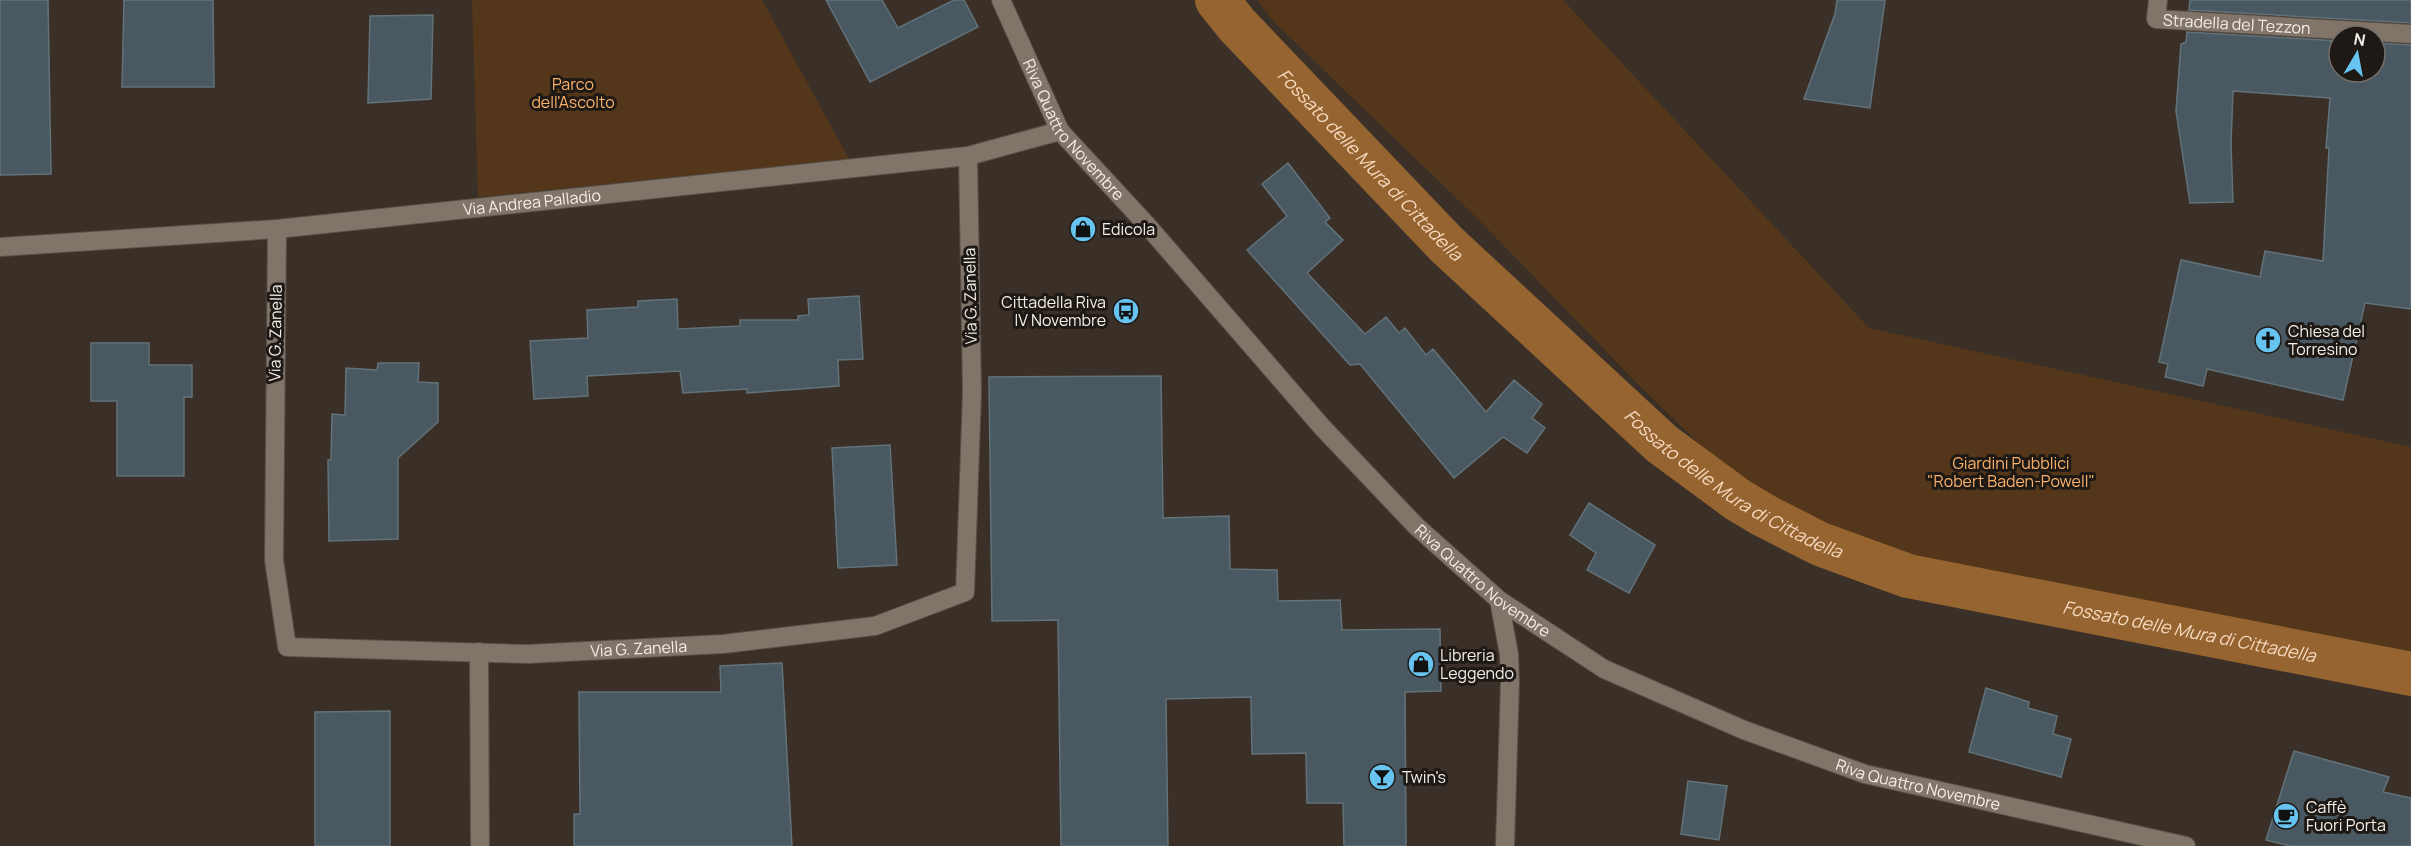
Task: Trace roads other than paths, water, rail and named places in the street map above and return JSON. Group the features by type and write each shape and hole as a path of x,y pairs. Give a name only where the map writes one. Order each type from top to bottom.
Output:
{"street":[{"name":"Riva Quattro Novembre","path":"1001,0 1060,131 1146,224 1322,427 1416,526 1499,600 1604,669 1744,730 1865,774 2186,846"},
{"name":"Stradella del Tezzon","path":"2158,0 2156,19 2411,34"},
{"name":"Via Andrea Palladio","path":"0,247 277,229 968,156 1060,131"},
{"name":"Via G. Zanella","path":"277,229 274,560 287,647 528,654 723,644 875,626 965,592 972,392 968,156"},
{"path":"1499,600 1509,654 1510,682 1505,846"},
{"path":"479,652 480,846"}],"waterway":[{"name":"Fossato delle Mura di Cittadella","path":"1217,0 1237,25 1446,244 1662,444 1738,500 1765,516 1820,544 1908,576 2411,674"}],"place":[{"name":"Edicola","path":"1083,229"},
{"name":"Cittadella Riva IV Novembre","path":"1126,311"},
{"name":"Chiesa del Torresino","path":"2268,340"},
{"name":"Libreria Leggendo","path":"1421,664"},
{"name":"Twin's","path":"1382,777"},
{"name":"Caffè Fuori Porta","path":"2286,816"}],"park label":[{"name":"Parco dell'Ascolto","path":"573,93"},
{"name":"Giardini Pubblici \"Robert Baden-Powell\"","path":"2011,472"}]}
